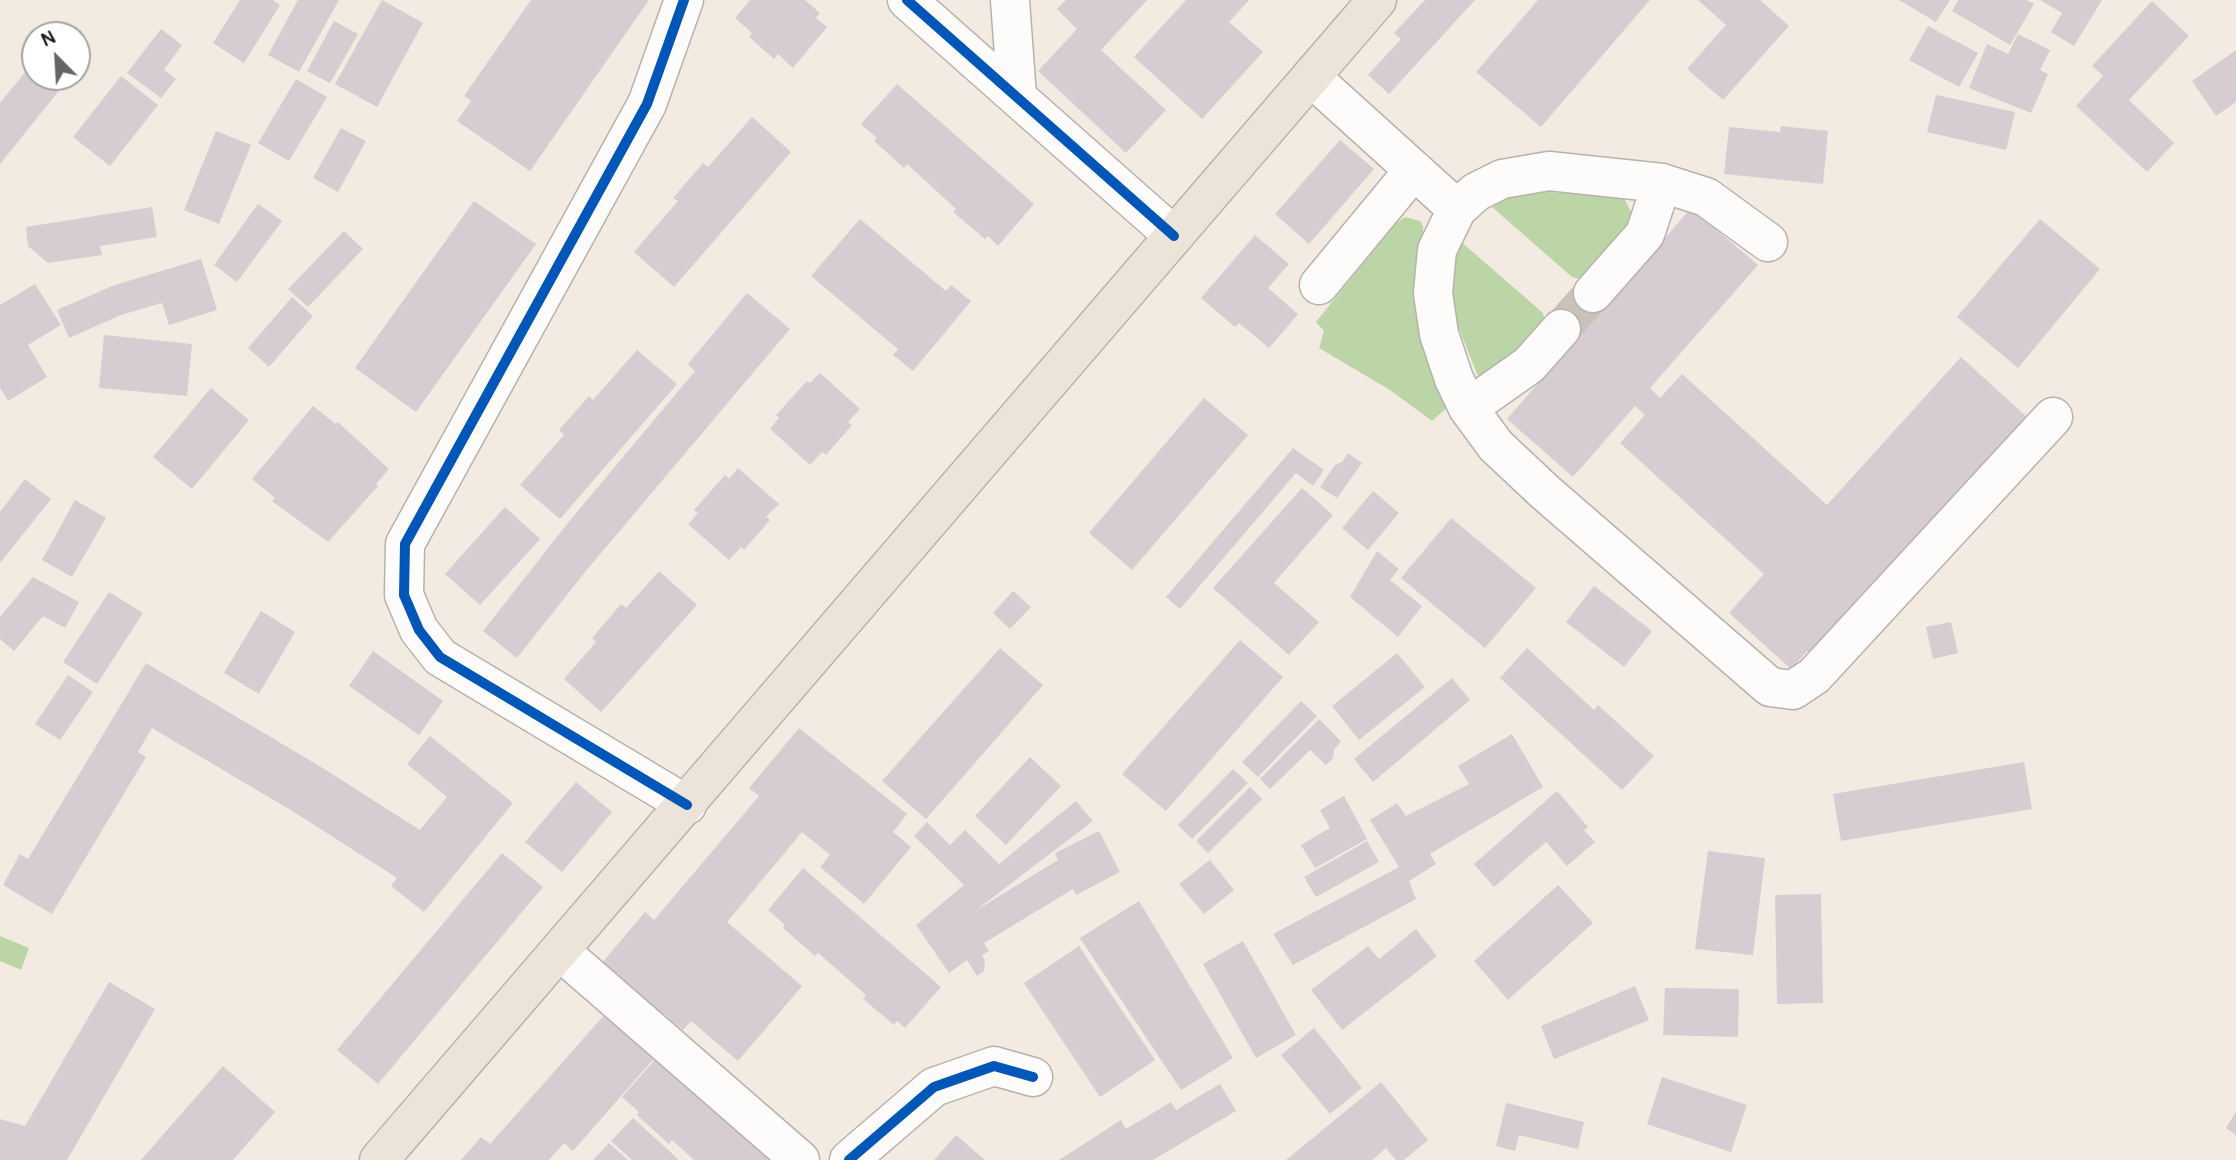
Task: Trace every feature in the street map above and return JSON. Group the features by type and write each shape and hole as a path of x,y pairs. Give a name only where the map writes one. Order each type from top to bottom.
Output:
{"main road":[{"path":"379,1160 1377,0"}],"street":[{"path":"684,0 647,104 405,544 404,595 419,630 440,657 687,805"},
{"path":"907,0 1174,236"},
{"path":"1010,0 1017,97"},
{"path":"1311,77 1457,209"},
{"path":"1319,285 1414,170"},
{"path":"1768,242 1706,197 1661,183 1549,171 1502,179 1476,192 1457,209 1437,250 1433,293 1439,334 1454,379 1468,408 1496,446 1545,492 1770,687 1793,690 1814,676 2053,417"},
{"path":"1593,293 1645,234 1661,183"},
{"path":"1468,408 1529,365 1561,329"},
{"path":"560,951 800,1160"},
{"path":"849,1160 934,1087 993,1066 1033,1077"}],"green space":[{"path":"1528,191 1611,195 1625,200 1634,218 1583,280 1572,277 1492,207 1511,195"},
{"path":"1405,217 1420,221 1423,226 1423,249 1450,405 1432,421 1390,390 1319,348 1324,331 1316,322 1395,224"},
{"path":"1459,240 1543,313 1545,325 1481,384 1453,313 1449,269"},
{"path":"0,936 29,948 21,970 0,961"}],"building":[{"path":"240,0 273,0 280,5 244,63 213,43"},
{"path":"298,0 339,0 299,72 268,55"},
{"path":"382,0 423,23 377,107 335,84"},
{"path":"531,0 649,0 530,171 457,121 471,101 464,96"},
{"path":"750,0 805,0 820,13 816,18 827,27 793,68 778,54 774,59 749,37 752,33 735,18"},
{"path":"1066,0 1147,0 1101,50 1166,110 1126,153 1038,71 1077,29 1057,9"},
{"path":"1186,0 1249,0 1229,22 1263,52 1202,119 1134,57"},
{"path":"1425,0 1475,0 1389,94 1368,75 1401,39 1394,33"},
{"path":"1538,0 1650,0 1541,127 1476,72"},
{"path":"1698,0 1760,0 1789,26 1723,100 1687,69 1726,25"},
{"path":"1899,0 1950,0 1936,22"},
{"path":"1958,0 2027,0 2034,4 2010,45 1952,11"},
{"path":"2040,0 2102,0 2074,46 2051,32 2062,13"},
{"path":"2152,1 2189,36 2129,100 2174,143 2147,172 2076,106 2103,76 2092,66"},
{"path":"334,21 358,34 330,83 307,71"},
{"path":"1928,26 1978,53 1959,87 1909,60"},
{"path":"161,29 182,45 164,70 176,79 161,98 127,73"},
{"path":"2018,34 2050,50 2040,70 2048,74 2031,113 1969,88 1987,44 2008,54"},
{"path":"2236,50 2236,102 2216,116 2192,81"},
{"path":"121,76 158,105 110,166 73,137"},
{"path":"21,77 21,91 59,91 0,164 0,103"},
{"path":"296,79 327,97 289,161 258,143"},
{"path":"897,84 1034,204 998,246 988,236 985,239 953,212 956,209 907,164 904,168 874,141 877,138 861,124"},
{"path":"1936,95 2015,112 2006,150 1927,132"},
{"path":"752,117 791,152 674,287 634,252 678,201 673,198 703,163 708,167"},
{"path":"1781,126 1828,131 1823,184 1724,174 1729,127 1780,132"},
{"path":"341,128 366,141 338,192 313,178"},
{"path":"216,131 251,145 219,224 184,210"},
{"path":"1340,140 1374,169 1309,244 1275,214"},
{"path":"474,201 536,244 416,412 355,368"},
{"path":"258,204 282,221 237,282 214,265"},
{"path":"152,207 157,237 100,246 102,255 48,263 28,246 26,227"},
{"path":"1691,208 1758,265 1650,388 1660,398 1682,374 1827,505 1961,357 2029,419 1812,657 1807,651 1791,669 1729,613 1764,574 1620,443 1645,415 1635,406 1573,477 1507,419 1575,341 1556,325 1588,288 1607,305"},
{"path":"860,219 946,291 951,285 971,301 913,371 893,355 898,349 811,276"},
{"path":"2040,219 2100,269 2018,368 1957,317"},
{"path":"344,231 363,249 308,307 288,289"},
{"path":"1255,235 1289,264 1268,288 1298,314 1269,348 1239,323 1235,327 1201,298"},
{"path":"201,259 217,310 169,325 162,303 121,315 69,338 57,310 112,286"},
{"path":"35,284 61,325 28,345 47,377 8,401 0,388 0,305"},
{"path":"747,293 790,329 585,572 517,658 483,631 567,524 695,371 688,364"},
{"path":"292,297 313,316 269,367 248,348"},
{"path":"104,335 192,344 187,396 99,388"},
{"path":"637,350 677,384 560,519 520,485 564,435 559,430 589,396 593,400"},
{"path":"820,373 860,409 848,422 852,425 826,455 822,452 810,465 770,429 779,418 776,415 807,381 810,383"},
{"path":"211,388 249,420 192,489 153,457"},
{"path":"1204,398 1248,435 1132,570 1089,533"},
{"path":"313,406 336,424 338,422 389,469 376,484 378,486 328,542 272,501 275,498 252,479"},
{"path":"1293,448 1324,470 1313,486 1296,473 1180,609 1166,597"},
{"path":"1348,453 1362,463 1337,498 1320,487 1335,465 1342,462"},
{"path":"738,468 779,504 766,517 770,520 744,550 741,547 729,560 688,524 698,513 694,510 725,475 729,479"},
{"path":"25,479 51,499 0,563 0,512"},
{"path":"1302,488 1333,515 1274,583 1319,622 1289,655 1213,588"},
{"path":"1373,491 1399,513 1368,550 1342,528"},
{"path":"75,500 106,518 72,577 42,560"},
{"path":"505,507 540,539 480,605 445,574"},
{"path":"1451,518 1536,588 1485,648 1401,578"},
{"path":"1377,551 1399,569 1390,580 1422,606 1398,637 1350,597"},
{"path":"659,571 697,605 601,712 564,679 596,642 592,638 621,604 626,608"},
{"path":"33,577 79,602 65,628 43,616 14,651 0,639 0,617"},
{"path":"1594,586 1652,631 1624,667 1566,622"},
{"path":"1013,591 1031,607 1010,629 993,613"},
{"path":"109,592 143,613 97,684 63,662"},
{"path":"261,611 295,632 259,694 224,673"},
{"path":"1951,622 1958,653 1933,659 1926,627"},
{"path":"1240,640 1283,677 1166,811 1122,774"},
{"path":"1000,648 1043,685 926,819 882,781"},
{"path":"1527,648 1594,710 1598,705 1654,756 1622,790 1500,678"},
{"path":"373,651 443,701 419,735 349,686"},
{"path":"1397,653 1425,687 1359,740 1332,706"},
{"path":"146,663 321,767 420,830 447,797 407,764 430,736 513,803 424,912 391,886 397,878 294,812 152,728 138,752 146,757 52,914 3,885 20,854 28,859"},
{"path":"68,675 93,692 60,740 35,724"},
{"path":"1452,678 1470,700 1373,782 1354,759"},
{"path":"1301,701 1317,716 1258,777 1242,762"},
{"path":"1319,719 1341,741 1334,750 1333,758 1326,765 1310,750 1270,789 1260,779"},
{"path":"799,728 907,814 893,832 911,847 864,904 820,867 830,855 802,832 727,922 802,986 738,1061 691,1021 683,1030 602,963 645,912 654,920 759,796 749,788"},
{"path":"1512,734 1543,787 1430,854 1436,864 1409,881 1416,899 1293,965 1273,934 1399,867 1370,820 1397,803 1406,816 1469,784 1458,766"},
{"path":"1030,757 1061,786 1006,845 975,816"},
{"path":"2024,762 2032,809 1841,841 1833,794"},
{"path":"1233,769 1248,783 1192,839 1178,825"},
{"path":"576,782 612,812 562,872 525,842"},
{"path":"1250,787 1262,799 1208,853 1196,841"},
{"path":"1557,791 1588,827 1584,830 1595,842 1567,866 1546,842 1494,887 1474,864"},
{"path":"1344,796 1367,839 1315,868 1301,845 1330,828 1320,810"},
{"path":"1076,801 1093,821 975,911 1058,860 1055,853 1099,831 1120,872 1076,895 1073,889 984,943 989,951 982,955 985,961 984,971 977,976 967,960 949,973 916,925 964,885 914,836 927,822 950,845 965,830 999,864"},
{"path":"1367,841 1379,862 1316,897 1304,877"},
{"path":"1708,851 1765,858 1753,955 1695,949"},
{"path":"502,853 543,887 378,1084 337,1050"},
{"path":"1210,860 1234,890 1204,914 1179,884"},
{"path":"803,868 941,987 905,1028 897,1021 894,1025 863,999 866,995 818,953 815,956 783,928 785,925 768,910"},
{"path":"1558,885 1593,923 1508,1000 1474,961"},
{"path":"1821,894 1823,1003 1777,1004 1775,895"},
{"path":"1139,901 1233,1058 1181,1090 1080,938"},
{"path":"1416,929 1437,956 1342,1030 1311,990 1368,946 1379,959"},
{"path":"1243,941 1296,1035 1256,1058 1203,964"},
{"path":"1079,946 1155,1060 1100,1097 1024,983"},
{"path":"109,982 155,1009 67,1160 0,1160 0,1119 25,1126"},
{"path":"1635,986 1649,1020 1554,1059 1541,1026"},
{"path":"1665,988 1739,989 1738,1037 1663,1035"},
{"path":"607,1012 657,1055 573,1151 564,1143 549,1160 461,1160 481,1137 490,1144"},
{"path":"1314,1028 1362,1088 1330,1114 1281,1055"},
{"path":"658,1056 779,1160 694,1160 672,1140 669,1144 637,1115 639,1112 622,1097"},
{"path":"223,1066 275,1112 233,1160 141,1160"},
{"path":"1662,1077 1747,1105 1731,1152 1647,1124"},
{"path":"1381,1082 1428,1140 1404,1160 1396,1160 1386,1148 1372,1160 1286,1160"},
{"path":"1220,1084 1236,1111 1153,1160 1059,1160 1121,1120 1126,1129 1171,1102 1176,1110"},
{"path":"1506,1103 1584,1122 1578,1149 1519,1135 1515,1151 1496,1146"},
{"path":"2236,1112 2236,1135 2226,1128"},
{"path":"633,1118 679,1160 632,1160 611,1141"},
{"path":"956,1135 985,1160 934,1160"},
{"path":"609,1143 628,1160 593,1160"}],"tunnel":[{"path":"1561,329 1593,293"}],"cycle path":[{"path":"684,0 647,104 405,544 404,595 419,630 440,657 687,805"},
{"path":"907,0 1174,236"},
{"path":"849,1160 934,1087 994,1066 1033,1077"}]}
